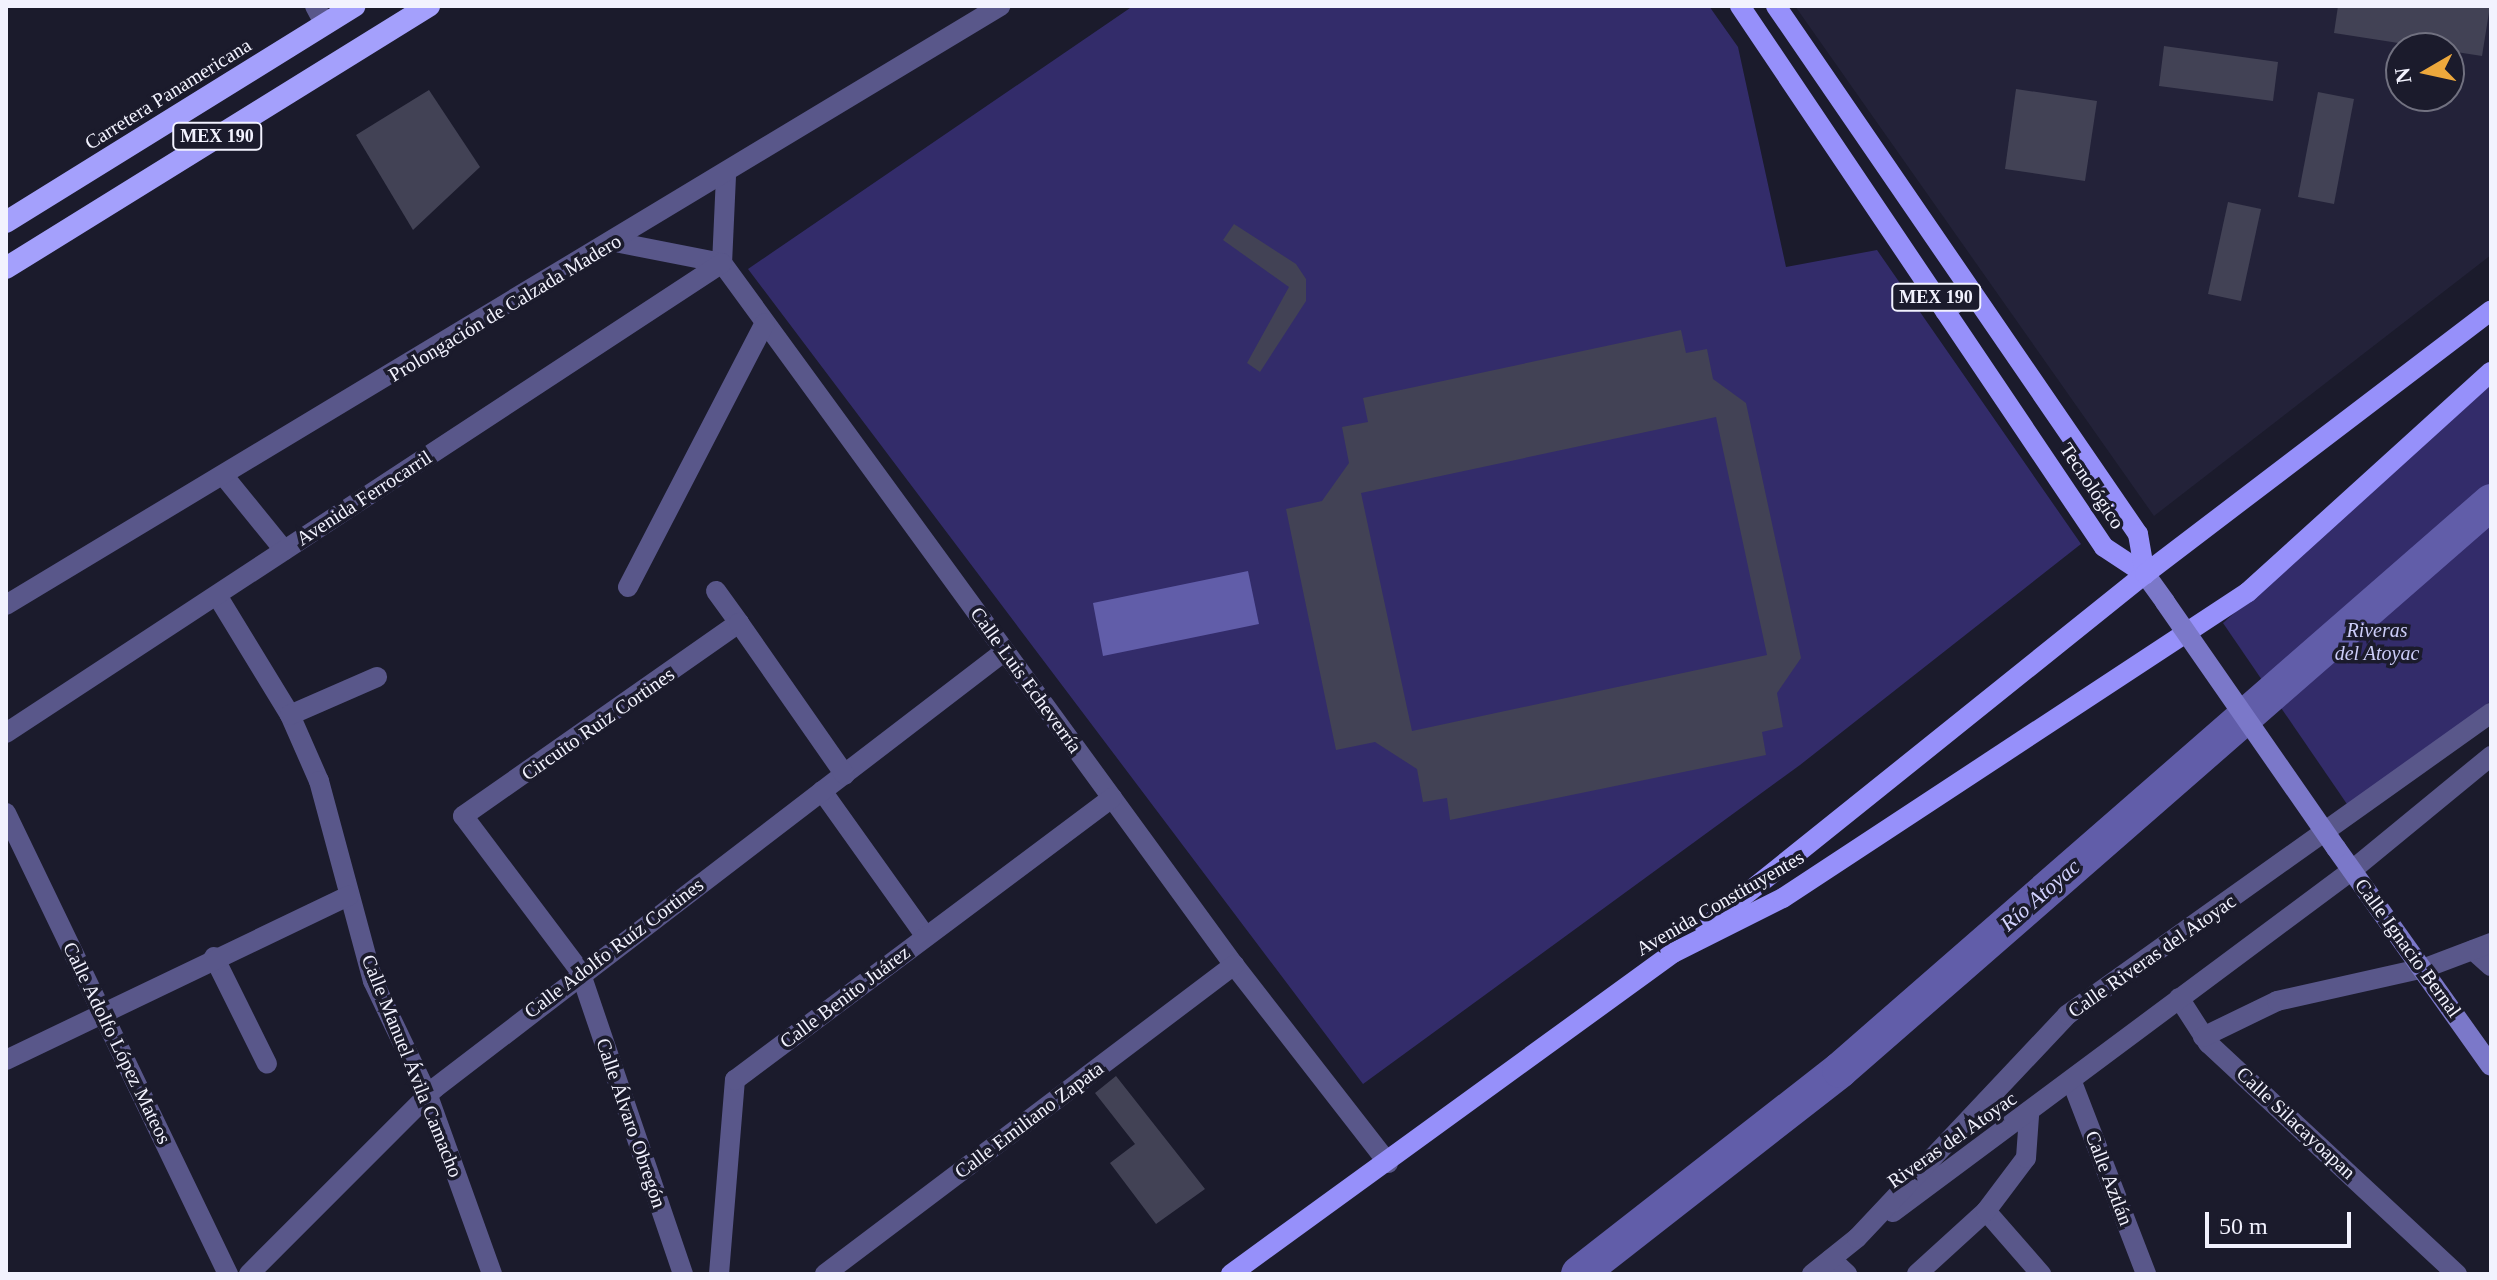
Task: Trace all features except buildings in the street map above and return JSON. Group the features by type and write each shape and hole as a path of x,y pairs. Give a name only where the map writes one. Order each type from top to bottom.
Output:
{"highway":[{"name":"Carretera Panamericana","path":"6,222 320,16 354,6"},
{"name":"MEX 190","path":"6,268 429,6"}],"main road":[{"name":"Tecnológico","path":"1740,6 2104,547 2145,574"},
{"name":"Tecnológico","path":"1776,6 2138,534 2145,574"},
{"path":"1945,311 1971,292"},
{"path":"1673,953 2145,574 2491,310"},
{"name":"Avenida Constituyentes","path":"1231,1274 1388,1163 1673,953 1783,898 2248,592 2491,372"},
{"name":"MEX 190","path":"2145,574 2351,871"},
{"name":"Calle Ignacio Bernal","path":"2351,871 2425,968 2491,1066"}],"street":[{"name":"Prolongación de Calzada Madero","path":"6,605 726,176 1000,6"},
{"path":"615,242 722,263 726,176"},
{"name":"Calle Luis Echeverría","path":"722,263 1234,965 1388,1163"},
{"name":"Avenida Ferrocarril","path":"6,733 218,597 284,550 722,263"},
{"path":"628,587 765,323"},
{"path":"223,475 284,550"},
{"path":"716,591 845,775"},
{"name":"Calle Manuel Ávila Camacho","path":"218,597 290,715 319,781 373,981 428,1096 492,1274"},
{"name":"Circuito Ruiz Cortines","path":"580,971 463,816 739,623"},
{"name":"Calle Adolfo Ruíz Cortines","path":"249,1274 428,1096 580,971 845,775 1005,651"},
{"path":"290,715 377,677"},
{"name":"Calle Riveras del Atoyac","path":"1812,1274 1857,1238 2067,1015 2300,852 2491,713"},
{"name":"Riveras del Atoyac","path":"1857,1238 2029,1116 2179,998 2351,871 2491,756"},
{"path":"822,791 926,937"},
{"name":"Calle Benito Juárez","path":"719,1274 735,1080 1112,798"},
{"name":"Calle Adolfo López Mateos","path":"6,813 228,1274"},
{"path":"6,1060 102,1010 349,896"},
{"path":"2203,1037 2277,1001 2425,968 2482,946 2491,966"},
{"path":"214,957 267,1064"},
{"name":"Calle Emiliano Zapata","path":"825,1274 1234,965"},
{"name":"Calle Álvaro Obregón","path":"580,971 683,1274"},
{"name":"Calle Silacayoapan","path":"2179,998 2203,1037 2457,1274"},
{"name":"Calle Aztlán","path":"2072,1082 2146,1274"},
{"path":"1917,1274 1986,1211 2026,1158 2029,1116"},
{"path":"1986,1211 2041,1274"},
{"path":"1831,1259 1847,1274"}],"shaded area":[{"path":"1795,6 2491,6 2491,255 2154,516"},
{"path":"1248,571 1259,624 1103,656 1093,603"}],"green space":[{"path":"1133,6 1709,6 1738,47 1786,267 1877,250 2081,544 1800,765 1363,1084 748,269"},
{"name":"Riveras del Atoyac","path":"2491,385 2491,701 2349,807 2223,623"}],"waterway":[{"name":"Río Atoyac","path":"1579,1274 1840,1070 2491,502"}]}
